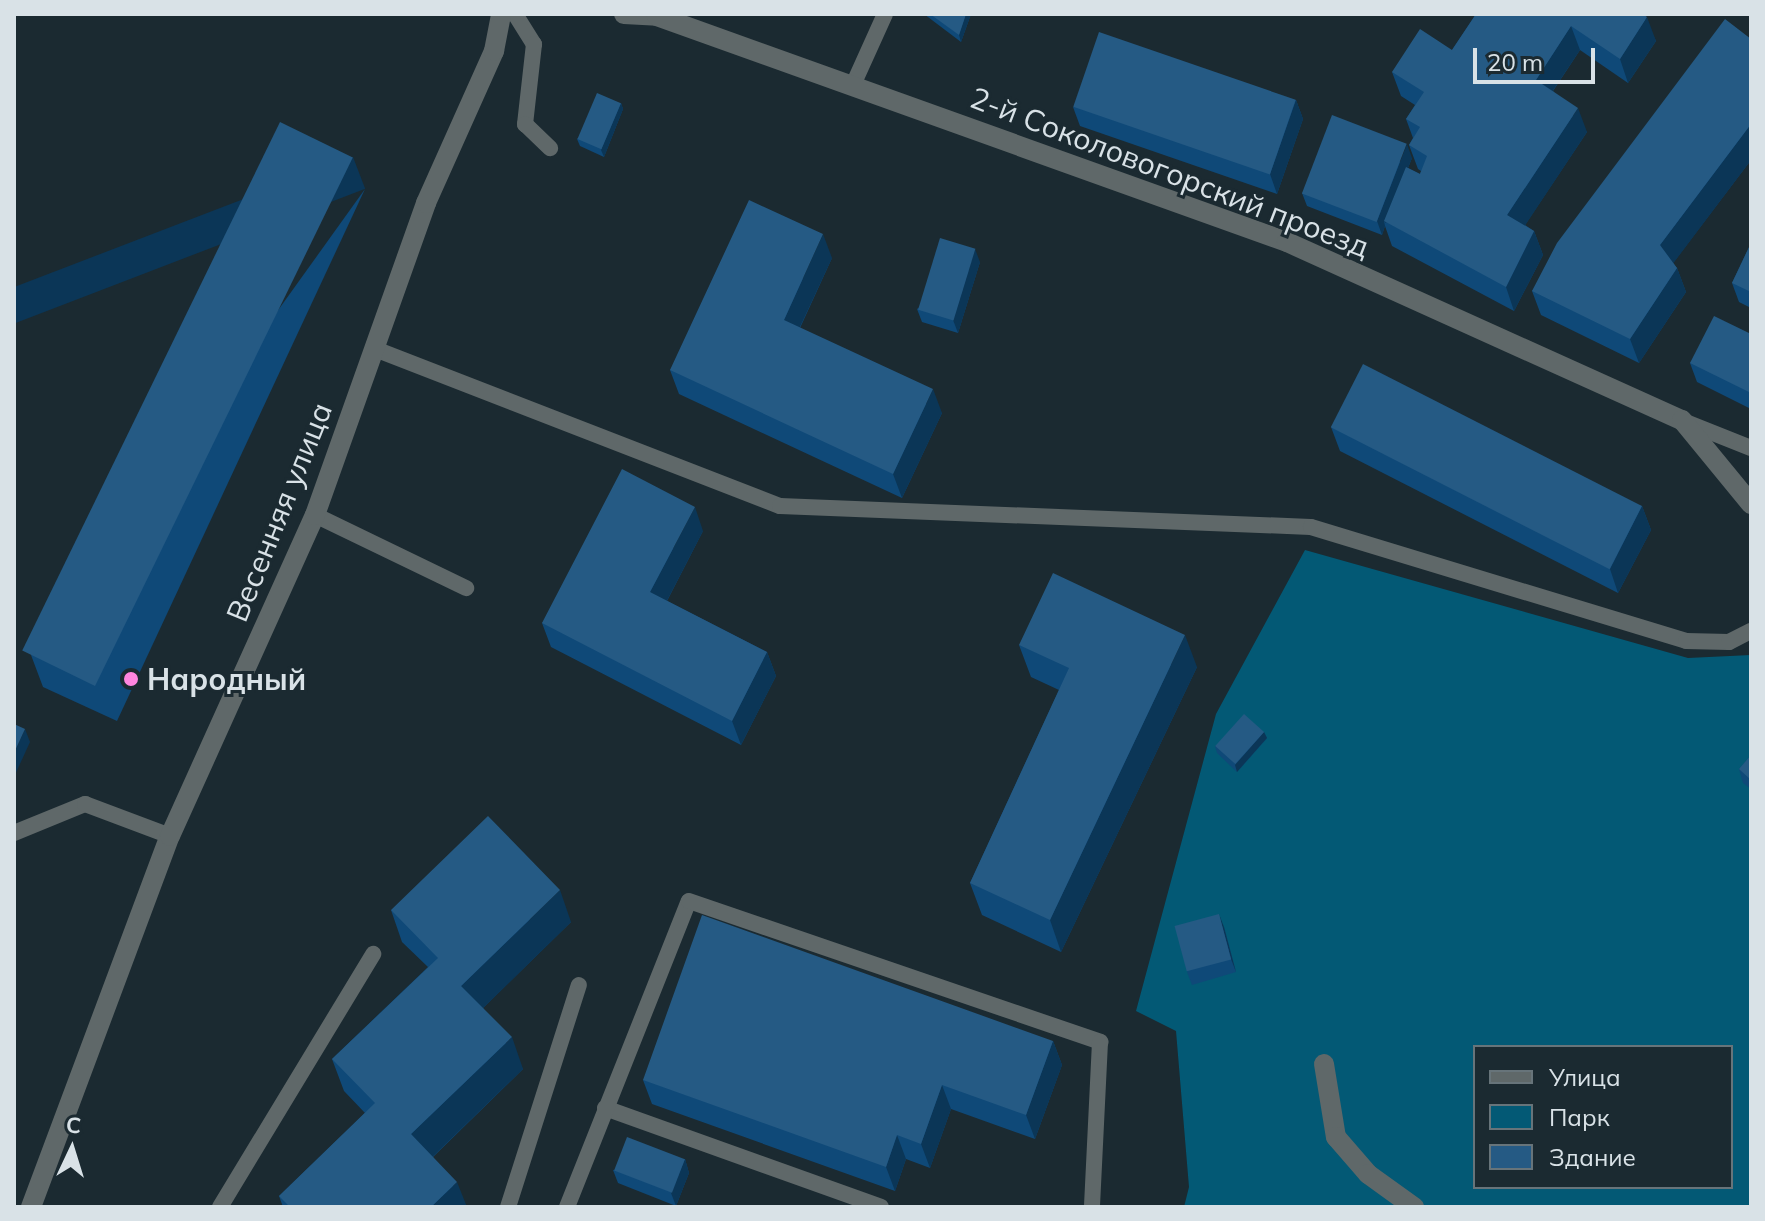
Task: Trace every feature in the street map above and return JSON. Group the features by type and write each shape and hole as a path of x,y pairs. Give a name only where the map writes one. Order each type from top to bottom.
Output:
{"street":[{"name":"Весенняя улица","path":"31,1207 170,836 315,515 426,203 494,51 501,14"},
{"name":"2-й Соколовогорский проезд","path":"624,14 657,16 1287,242 1682,420"},
{"path":"1682,420 1751,504"},
{"path":"1324,1064 1336,1137 1368,1174 1414,1207"}],"lane":[{"path":"515,14 534,44 525,124 550,148"},
{"path":"853,85 885,14"},
{"path":"375,349 780,506 1311,527 1686,641 1729,642 1751,631"},
{"path":"1682,420 1751,448"},
{"path":"315,515 466,588"},
{"path":"14,833 85,804 170,836"},
{"path":"567,1207 689,901 1100,1042 1092,1207"},
{"path":"220,1207 373,954"},
{"path":"508,1207 579,985"},
{"path":"605,1108 881,1207"}],"green space":[{"path":"1305,550 1688,658 1751,655 1751,1207 1184,1207 1189,1187 1176,1031 1136,1011 1216,714"}],"building":[{"path":"930,14 966,14 959,35"},
{"path":"1476,14 1643,14 1647,17 1620,59 1571,26 1536,80 1578,108 1507,215 1534,231 1506,287 1384,221 1406,167 1420,174 1427,156 1409,145 1420,127 1406,119 1424,92 1392,72 1420,29 1452,50"},
{"path":"1725,19 1751,39 1751,124 1660,245 1677,268 1630,339 1532,291 1557,243"},
{"path":"1099,32 1296,100 1270,174 1073,107"},
{"path":"597,93 621,103 601,149 577,139"},
{"path":"1332,115 1407,144 1377,222 1302,193"},
{"path":"280,122 353,158 95,686 22,650"},
{"path":"749,200 823,234 784,320 933,389 893,474 670,370"},
{"path":"940,238 975,249 953,321 918,310"},
{"path":"1751,243 1751,292 1732,283"},
{"path":"1714,316 1751,334 1751,393 1690,363"},
{"path":"1363,364 1642,506 1610,569 1331,427"},
{"path":"622,469 695,507 650,592 767,652 732,721 542,623"},
{"path":"1053,573 1185,635 1050,920 970,883 1069,668 1019,645"},
{"path":"1244,714 1264,732 1235,764 1215,746"},
{"path":"14,724 25,729 14,753"},
{"path":"1751,755 1751,780 1739,769"},
{"path":"488,816 560,890 461,986 512,1037 411,1134 457,1182 431,1207 290,1207 279,1196 375,1103 332,1059 438,958 391,910"},
{"path":"1219,914 1231,959 1187,971 1175,926"},
{"path":"702,915 1053,1041 1026,1115 942,1085 921,1144 897,1135 886,1167 643,1080"},
{"path":"627,1137 685,1159 672,1193 614,1171"}],"place":[{"name":"Народный","path":"131,679"}]}
